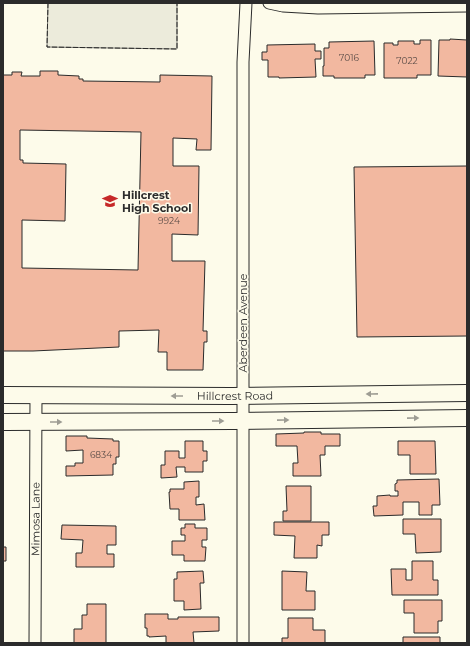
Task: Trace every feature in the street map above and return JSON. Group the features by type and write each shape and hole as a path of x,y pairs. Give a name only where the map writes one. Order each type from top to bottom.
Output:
{"main road":[{"name":"Hillcrest Road","path":"3,395 244,396 467,393"},
{"path":"3,422 467,418"}],"street":[{"name":"Aberdeen Avenue","path":"243,643 243,62 246,3"},
{"path":"269,3 283,6 318,8 467,6"},
{"name":"Mimosa Lane","path":"35,643 36,395"}],"shaded area":[{"path":"48,3 177,3 177,49 47,47"}],"building":[{"path":"420,40 431,40 431,75 417,75 417,78 384,78 384,43 393,43 393,45 398,45 398,41 414,41 414,44 420,44"},
{"path":"439,40 467,40 467,77 438,76"},
{"path":"374,41 375,75 365,75 365,78 334,78 334,76 323,76 324,48 329,48 329,42"},
{"path":"315,44 315,51 321,51 321,59 315,59 316,77 268,77 268,60 262,60 262,52 267,52 267,45"},
{"path":"40,71 58,71 58,75 79,76 79,79 83,79 83,81 160,82 160,75 212,76 211,150 196,150 197,139 173,138 173,166 199,166 198,235 172,234 172,261 205,261 203,331 207,331 207,342 204,342 203,370 167,370 167,352 158,352 159,330 119,331 119,347 3,351 3,75 12,75 12,72 22,72 21,76 40,76","holes":["20,130 141,132 138,270 22,268 22,220 65,221 66,164 23,163 23,160 20,160"]},
{"path":"467,166 467,336 357,337 354,167"},
{"path":"304,432 340,434 340,446 325,446 325,455 320,455 321,476 293,476 293,463 298,463 297,446 276,446 276,434"},
{"path":"66,436 87,436 87,438 113,439 113,441 119,441 119,457 116,457 116,464 113,464 113,475 66,476 66,466 75,466 75,463 83,463 83,450 66,451"},
{"path":"185,441 203,441 203,451 207,451 207,461 203,461 203,472 185,472 185,467 176,467 177,477 161,478 161,465 165,465 165,451 179,451 179,458 185,458"},
{"path":"398,441 435,441 436,474 410,474 410,455 398,455"},
{"path":"439,479 440,505 432,505 432,515 419,515 419,502 403,502 403,515 374,516 373,506 377,506 377,496 398,496 398,491 395,491 395,484 397,483 397,480"},
{"path":"199,481 199,497 196,497 196,505 204,504 205,520 179,520 179,509 170,509 170,489 184,489 184,482"},
{"path":"286,486 311,486 311,521 283,521 283,511 287,511"},
{"path":"403,519 441,519 441,552 416,553 415,534 403,534"},
{"path":"274,522 329,522 329,535 322,535 322,546 317,545 317,558 294,558 295,536 274,535"},
{"path":"185,524 195,524 195,528 207,528 207,540 202,540 202,547 206,547 205,561 184,561 184,555 172,555 172,541 185,541 185,535 181,535 181,528 185,528"},
{"path":"62,525 116,526 116,545 107,545 107,554 114,554 114,567 76,567 76,553 82,553 83,540 61,539"},
{"path":"3,547 6,547 6,561 3,561"},
{"path":"412,561 433,561 433,580 438,580 438,595 392,595 391,569 406,569 406,580 412,580"},
{"path":"203,571 204,583 200,583 201,609 184,610 184,601 174,601 174,579 177,579 177,572"},
{"path":"282,571 307,572 306,591 315,591 315,610 282,610"},
{"path":"404,600 442,600 442,621 438,621 438,633 414,633 414,613 404,613"},
{"path":"87,604 106,604 106,643 74,643 74,629 82,629 82,615 87,615"},
{"path":"145,614 168,614 168,619 178,619 178,617 219,617 219,631 193,632 194,643 166,643 166,636 147,636 147,628 145,628"},
{"path":"288,618 313,618 313,630 325,630 325,643 282,643 282,638 288,638"},
{"path":"403,637 440,637 440,643 403,643"}],"fence":[{"path":"48,3 47,47 177,49 177,3"}],"place":[{"name":"Hillcrest High School","path":"110,201"}]}
